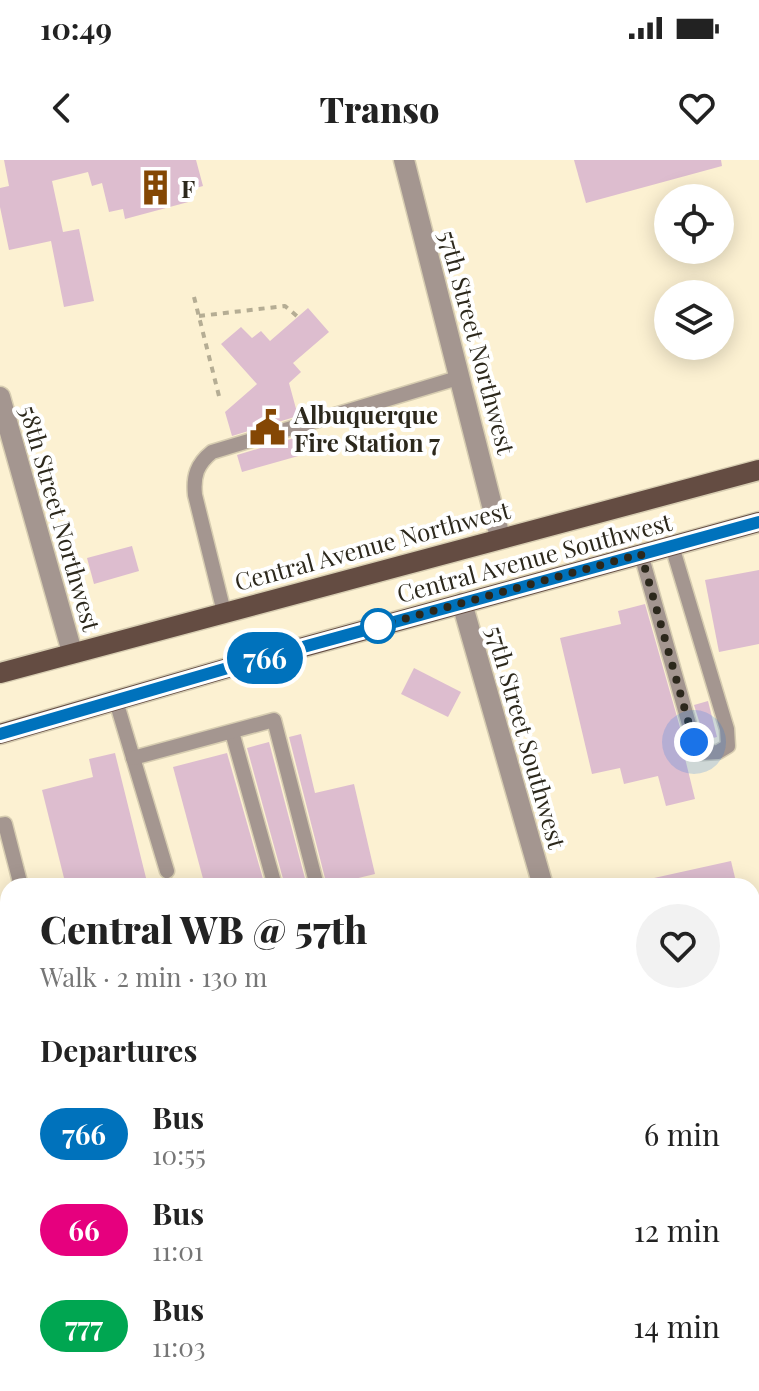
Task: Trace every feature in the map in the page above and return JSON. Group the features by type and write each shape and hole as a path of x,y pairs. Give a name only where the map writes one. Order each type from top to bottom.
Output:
{"main road":[{"name":"Central Avenue Northwest","path":"0,673 759,470"},
{"name":"Central Avenue Southwest","path":"0,734 759,522"}],"street":[{"name":"57th Street Northwest","path":"404,160 500,537"},
{"name":"58th Street Northwest","path":"0,397 72,652"},
{"name":"57th Street Southwest","path":"462,603 541,878"}],"lane":[{"path":"224,612 195,495 195,475 203,459 212,452 461,377"},
{"path":"641,554 694,742 702,753 718,752 728,746 727,729 672,546"},
{"path":"116,701 167,871"},
{"path":"133,758 274,720 315,878"},
{"path":"232,732 273,878"},
{"path":"0,825 5,824 19,878"}],"path":[{"path":"194,297 220,400"},
{"path":"199,316 285,306 298,317"}],"building":[{"path":"4,160 196,160 203,186 188,190 192,201 125,219 123,209 109,212 102,183 92,186 88,172 52,181 63,232 79,229 94,301 64,307 51,241 9,250 0,207 0,188 9,186"},
{"path":"574,160 721,160 722,166 586,203"},
{"path":"308,308 329,332 293,363 301,372 289,383 298,416 232,436 225,412 257,384 221,344 241,327 252,338 261,331 270,341"},
{"path":"304,435 309,453 242,472 237,455"},
{"path":"132,546 139,571 94,584 87,558"},
{"path":"759,570 759,644 719,652 705,580"},
{"path":"645,604 685,745 682,746 695,799 666,806 658,776 624,784 620,768 592,774 560,638 621,624 618,611"},
{"path":"414,668 461,692 448,717 401,694"},
{"path":"708,701 717,737 705,740 694,705"},
{"path":"301,734 315,793 354,784 375,874 358,878 325,878 289,737"},
{"path":"269,742 305,878 283,878 247,748"},
{"path":"115,753 146,878 64,878 42,790 93,777 89,759"},
{"path":"227,753 263,878 203,878 173,767"},
{"path":"731,861 735,878 654,878"}],"bus line":[{"name":"766","path":"0,734 245,663 759,522"}],"place":[{"name":"F","path":"155,188"},
{"name":"Albuquerque Fire Station 7","path":"268,428"}],"route":[{"path":"378,626 641,554 650,597 665,636 694,742"}]}
